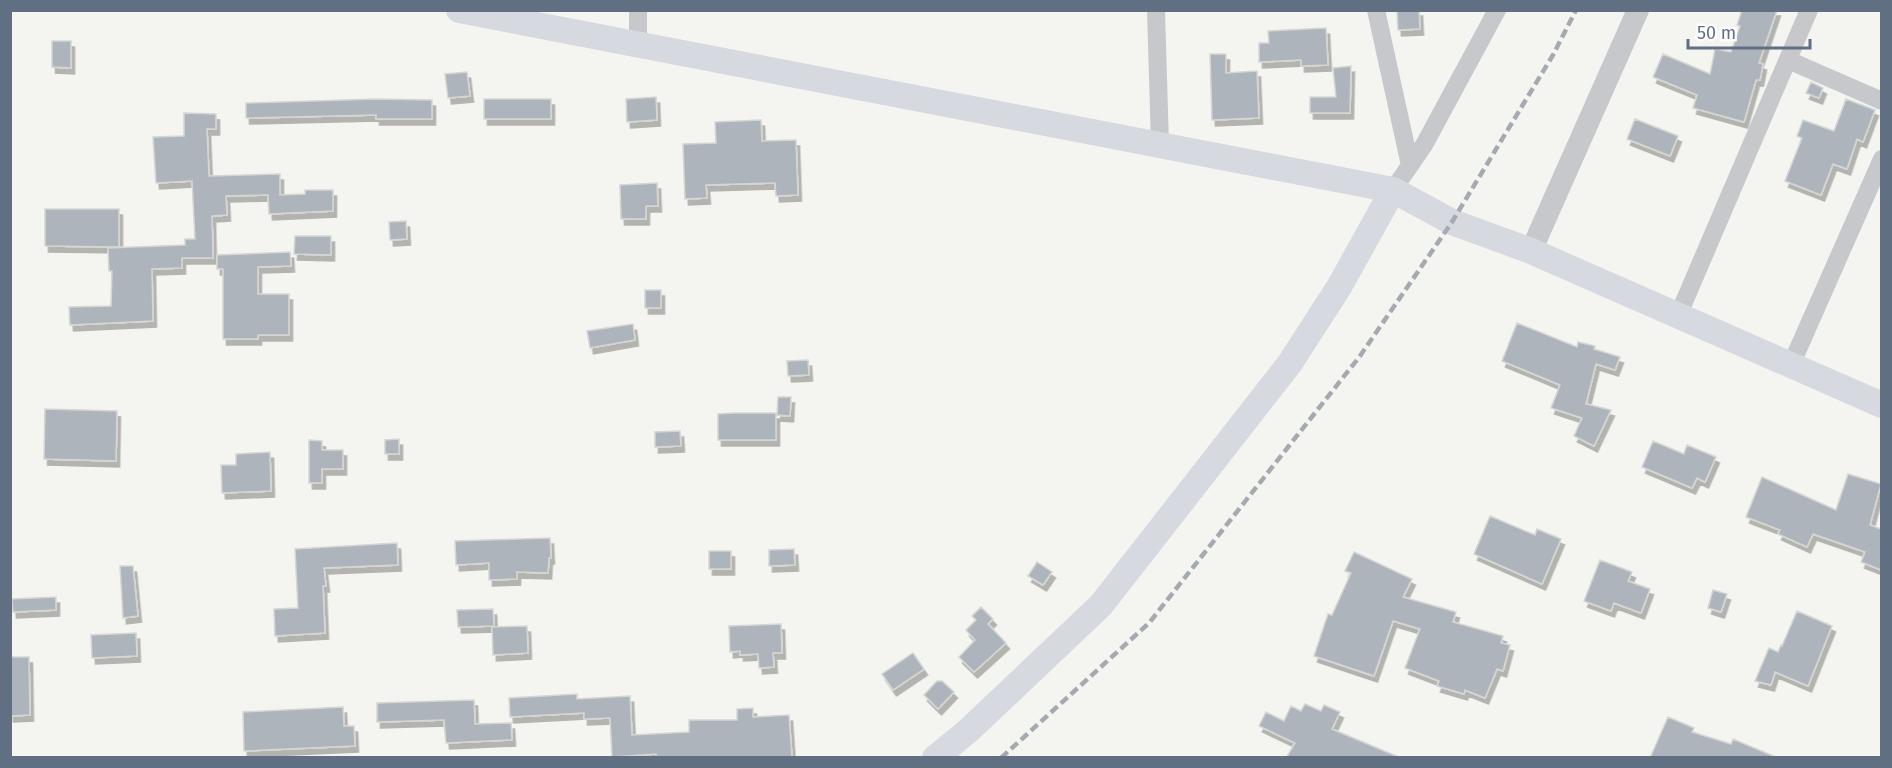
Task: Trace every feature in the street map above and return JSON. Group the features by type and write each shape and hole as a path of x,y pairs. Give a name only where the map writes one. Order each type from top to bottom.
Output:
{"main road":[{"path":"459,10 1393,190 1452,222 1531,251 1881,405"},
{"path":"935,758 969,730 1101,604 1290,363 1339,287 1393,190"}],"street":[{"path":"638,10 638,44"},
{"path":"1156,10 1160,145"},
{"path":"1376,10 1410,165"},
{"path":"1393,190 1424,145 1497,10"},
{"path":"1531,251 1638,10"},
{"path":"1678,316 1809,10"},
{"path":"1788,60 1881,101"},
{"path":"1791,365 1881,159"}],"building":[{"path":"1397,10 1419,10 1420,29 1398,30"},
{"path":"1742,10 1777,10 1759,63 1763,64 1760,80 1756,80 1744,122 1693,108 1697,95 1653,77 1663,54 1710,74 1715,49 1731,52 1740,26 1737,25"},
{"path":"1326,28 1328,65 1301,66 1301,60 1259,62 1259,43 1269,43 1268,31"},
{"path":"52,41 71,41 71,68 52,67"},
{"path":"1210,54 1226,54 1226,73 1257,71 1259,118 1212,120"},
{"path":"1351,66 1350,113 1310,113 1310,97 1336,97 1333,68"},
{"path":"467,72 470,96 448,98 445,74"},
{"path":"1811,82 1823,88 1819,98 1806,93"},
{"path":"656,97 657,120 627,122 626,99"},
{"path":"376,99 432,100 432,119 376,119 376,115 246,118 246,103"},
{"path":"484,99 551,99 551,119 484,119"},
{"path":"1846,99 1875,110 1863,142 1857,139 1847,169 1833,164 1821,195 1785,181 1802,138 1797,136 1803,120 1834,131"},
{"path":"184,113 216,114 216,129 207,129 209,176 280,174 280,195 305,194 305,190 333,190 333,211 269,214 268,195 226,196 227,215 212,216 213,258 182,258 182,268 152,269 153,321 70,325 69,307 111,306 112,271 109,271 108,248 185,245 185,239 195,239 192,181 156,183 153,137 184,136"},
{"path":"1635,119 1678,136 1670,156 1627,139"},
{"path":"761,120 762,141 796,140 798,195 776,196 775,183 706,185 707,198 685,199 683,144 716,143 715,122"},
{"path":"657,183 658,206 646,206 646,219 621,219 620,185"},
{"path":"45,209 119,209 119,247 45,246"},
{"path":"406,221 407,239 390,240 389,222"},
{"path":"295,236 331,236 331,255 294,254"},
{"path":"290,252 291,266 258,267 258,294 289,294 289,335 258,335 258,339 223,339 223,269 217,269 217,255"},
{"path":"645,290 661,290 661,308 645,308"},
{"path":"1517,323 1577,347 1578,342 1595,346 1594,349 1620,357 1615,370 1596,364 1586,404 1611,410 1594,446 1574,436 1582,418 1551,408 1560,385 1502,361"},
{"path":"633,324 635,340 590,348 587,331"},
{"path":"808,360 809,375 788,376 787,361"},
{"path":"778,397 791,397 790,416 777,415"},
{"path":"45,409 117,411 116,461 44,459"},
{"path":"776,413 776,440 718,440 718,414"},
{"path":"680,431 681,446 655,447 655,432"},
{"path":"399,439 399,454 385,454 385,440"},
{"path":"309,440 322,441 322,450 343,450 343,469 322,469 322,483 309,483"},
{"path":"1653,441 1684,454 1687,445 1716,457 1705,482 1697,478 1692,488 1642,467"},
{"path":"270,452 271,491 222,493 221,465 236,465 236,454"},
{"path":"1848,474 1881,484 1870,525 1881,529 1881,570 1861,562 1865,552 1813,534 1807,547 1778,534 1780,530 1746,517 1762,477 1836,510"},
{"path":"1490,516 1535,535 1537,529 1561,539 1542,584 1474,554"},
{"path":"550,538 551,558 549,558 548,573 517,572 517,579 489,580 489,563 456,565 455,541"},
{"path":"397,543 398,565 324,568 325,633 275,636 274,609 298,608 295,549"},
{"path":"794,549 795,565 769,566 769,550"},
{"path":"709,551 731,551 731,569 709,569"},
{"path":"1354,552 1412,579 1403,597 1456,612 1453,622 1503,636 1501,643 1510,645 1503,671 1497,669 1485,698 1465,690 1464,694 1437,686 1439,681 1405,668 1420,629 1393,621 1374,676 1314,656 1328,614 1332,615 1351,573 1345,571"},
{"path":"1600,560 1632,572 1628,581 1650,589 1641,613 1614,603 1611,611 1584,601"},
{"path":"1037,562 1052,572 1043,585 1028,576"},
{"path":"120,566 133,566 138,616 123,618"},
{"path":"1713,590 1727,594 1721,612 1708,608"},
{"path":"56,597 56,610 13,612 12,599"},
{"path":"981,607 993,619 988,624 1006,643 974,672 959,657 975,640 966,630 976,620 972,616"},
{"path":"493,609 494,626 458,627 457,610"},
{"path":"1797,611 1832,626 1808,686 1775,672 1771,685 1755,681 1769,648 1778,652 1782,646"},
{"path":"781,624 782,653 773,653 774,667 759,668 758,654 740,655 740,651 730,652 729,626"},
{"path":"527,626 528,653 493,655 492,627"},
{"path":"136,633 137,656 92,658 91,635"},
{"path":"913,653 924,669 893,690 882,674"},
{"path":"10,657 29,657 30,715 10,716"},
{"path":"937,681 942,681 954,692 938,709 924,695"},
{"path":"577,694 577,699 630,696 632,735 689,732 689,720 737,720 737,709 753,708 753,717 789,715 792,758 656,758 656,754 612,757 610,718 584,719 584,713 510,717 509,698"},
{"path":"474,700 475,724 511,723 512,740 446,743 444,720 377,722 377,703"},
{"path":"1305,704 1321,711 1324,705 1340,712 1332,729 1401,758 1286,758 1295,743 1259,726 1266,712 1284,721 1291,706 1301,711"},
{"path":"343,707 344,726 354,726 355,746 244,751 243,712"},
{"path":"1668,717 1694,728 1692,732 1731,744 1733,739 1778,758 1650,758"}],"railway":[{"path":"1001,758 1149,623 1360,356 1452,222 1553,55 1576,10"}]}
